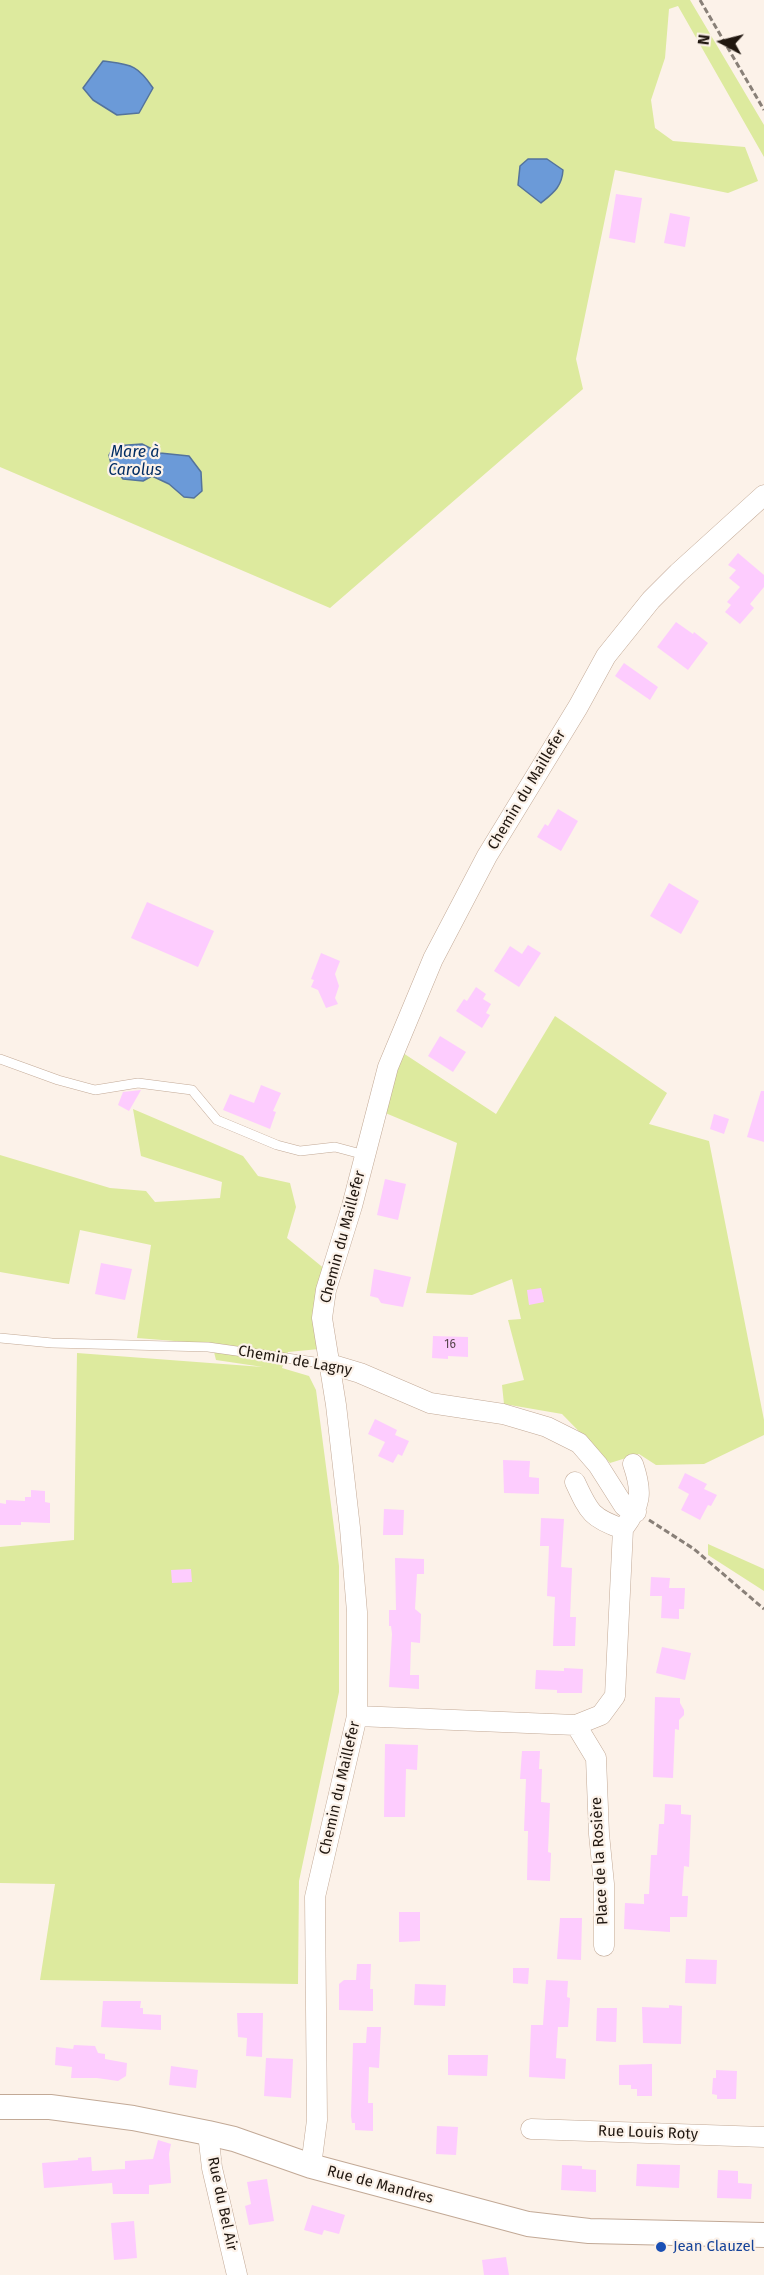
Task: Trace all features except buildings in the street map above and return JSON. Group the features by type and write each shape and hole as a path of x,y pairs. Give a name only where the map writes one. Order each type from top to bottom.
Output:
{"street":[{"name":"Chemin du Maillefer","path":"311,2166 317,2120 315,1897 357,1716 357,1612 350,1528 330,1364 322,1318 326,1290 388,1067 432,959 487,856 578,707 606,656 651,600 764,495"},
{"name":"Chemin de Lagny","path":"330,1364 360,1373 429,1403 503,1414 547,1427 579,1443 598,1465 624,1506 636,1512"},
{"path":"357,1716 576,1725 601,1715 615,1696 623,1529 636,1512 640,1494 633,1464"},
{"path":"575,1482 589,1510 602,1522 623,1529"},
{"name":"Place de la Rosière","path":"576,1725 596,1758 599,1834 604,1884 604,1946"},
{"name":"Rue de Mandres","path":"0,2107 50,2107 133,2118 208,2133 234,2139 311,2166 528,2224 589,2231 764,2235"},
{"name":"Rue Louis Roty","path":"531,2129 764,2137"},
{"name":"Rue du Bel Air","path":"208,2133 212,2168 237,2275"}],"lane":[{"path":"0,1059 58,1080 95,1090 138,1083 192,1090 217,1120 277,1145 300,1151 334,1147 365,1155"},
{"name":"Chemin de Lagny","path":"0,1338 52,1343 208,1347 330,1364"}],"path":[{"path":"700,0 764,110"},
{"path":"636,1512 694,1549 764,1609"}],"green space":[{"path":"0,0 690,0 764,125 764,157 678,6 669,9 665,58 651,100 655,128 673,141 745,147 758,181 728,193 615,170 576,359 583,389 330,608 0,467"},
{"path":"555,1016 667,1093 649,1124 709,1141 764,1420 764,1435 704,1464 656,1465 639,1454 610,1463 562,1414 504,1404 502,1385 524,1380 508,1320 521,1319 512,1279 472,1295 426,1293 457,1143 383,1112 403,1053 496,1114"},
{"path":"133,1109 243,1156 258,1176 290,1183 296,1207 287,1238 326,1270 319,1349 288,1352 282,1368 309,1376 316,1390 339,1566 339,1692 299,1881 298,1984 40,1980 55,1884 0,1883 0,1547 74,1540 77,1353 263,1367 216,1360 212,1344 137,1338 151,1245 80,1230 69,1284 0,1272 0,1155 110,1188 146,1191 155,1202 220,1198 222,1182 141,1156"},
{"path":"708,1544 764,1569 764,1591 708,1555"}],"water":[{"path":"103,61 138,70 153,88 139,113 117,115 93,100 83,88"},
{"path":"528,159 547,159 563,170 559,185 541,203 518,185 520,166"},
{"name":"Mare à Carolus","path":"142,444 160,453 189,456 201,472 202,491 194,498 184,497 169,484 152,476 143,481 123,479 111,464 109,455 114,446"}],"place":[{"name":"Jean Clauzel","path":"661,2247"}]}
